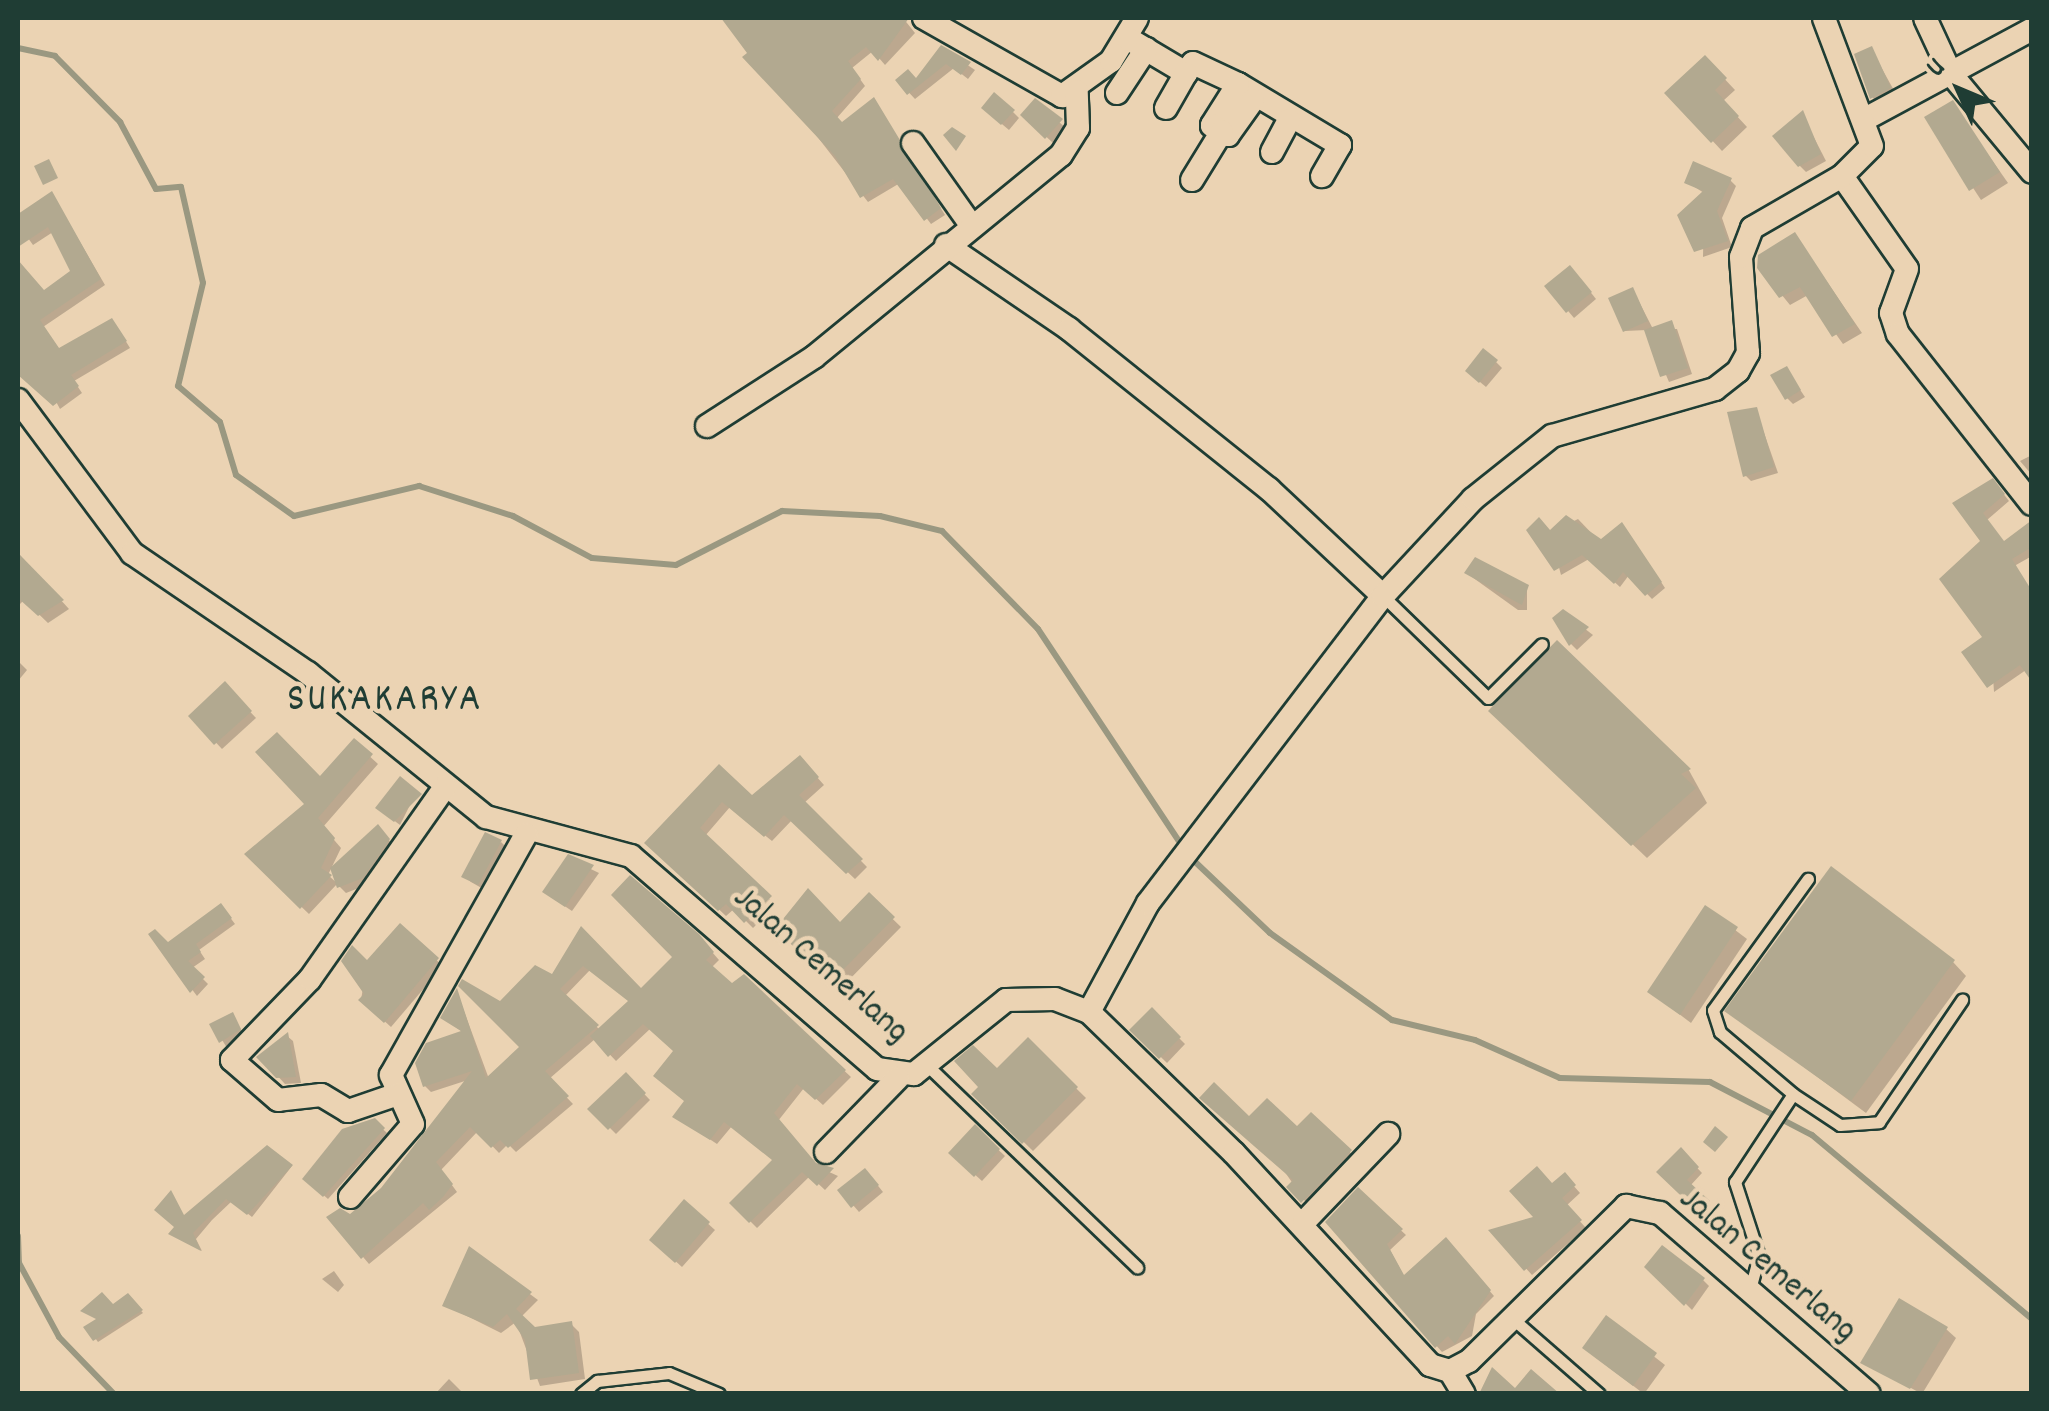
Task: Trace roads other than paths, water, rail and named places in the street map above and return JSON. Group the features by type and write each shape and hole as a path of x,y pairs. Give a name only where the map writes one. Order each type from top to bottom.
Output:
{"street":[{"path":"924,18 1040,90 1078,90"},
{"path":"1089,1012 1148,903 1383,596 1534,445 1730,379 1748,353 1740,258 1752,228 1842,176 1872,146 1867,118 1824,18"},
{"path":"1925,18 1952,74 2032,172"},
{"path":"1867,118 2032,29"},
{"path":"707,426 814,357 1068,148 1078,90 1137,35"},
{"path":"1137,35 1186,73"},
{"path":"1117,92 1137,35"},
{"path":"1166,108 1192,63 1288,120 1340,145 1322,176"},
{"path":"1192,180 1222,131 1212,125 1245,91"},
{"path":"1272,152 1288,120"},
{"path":"913,143 971,226"},
{"path":"1842,176 1906,270 1892,312 1898,334 2032,504"},
{"path":"946,246 1069,329 1269,489 1383,596"},
{"name":"Jalan Cemerlang","path":"18,400 132,553 308,673 445,787 526,834 632,856 898,1078 929,1067 1006,1000 1025,994 1089,1012 1304,1222 1407,1342 1450,1372 1512,1319 1602,1219 1626,1206 1660,1214 1868,1394"},
{"path":"398,1094 348,1111 321,1095 278,1100 232,1060 310,979 445,787"},
{"path":"350,1198 413,1124 392,1075 526,834"},
{"path":"826,1152 898,1078"},
{"path":"1304,1222 1388,1134"},
{"path":"1450,1372 1464,1394"}],"lane":[{"path":"1383,596 1488,698 1542,644"},
{"path":"1808,879 1712,1018 1793,1094 1840,1125 1879,1122 1962,1000"},
{"path":"929,1067 1137,1268"},
{"path":"1749,1293 1761,1276 1759,1256 1735,1182 1793,1094"},
{"path":"1512,1319 1598,1394"},
{"path":"581,1394 598,1382 668,1373 720,1394"}],"waterway":[{"path":"18,48 55,56 120,122 156,189 181,187 203,283 178,386 220,422 236,475 294,516 419,486 513,516 592,558 676,565 782,511 880,516 942,531 1038,629 1183,847"},
{"path":"1190,857 1270,933 1392,1020 1475,1040 1560,1078 1710,1082 1812,1135 2032,1319"},
{"path":"18,1236 19,1263 59,1337 114,1394"}],"district":[{"name":"SUKAKARYA","path":"385,702"}]}
